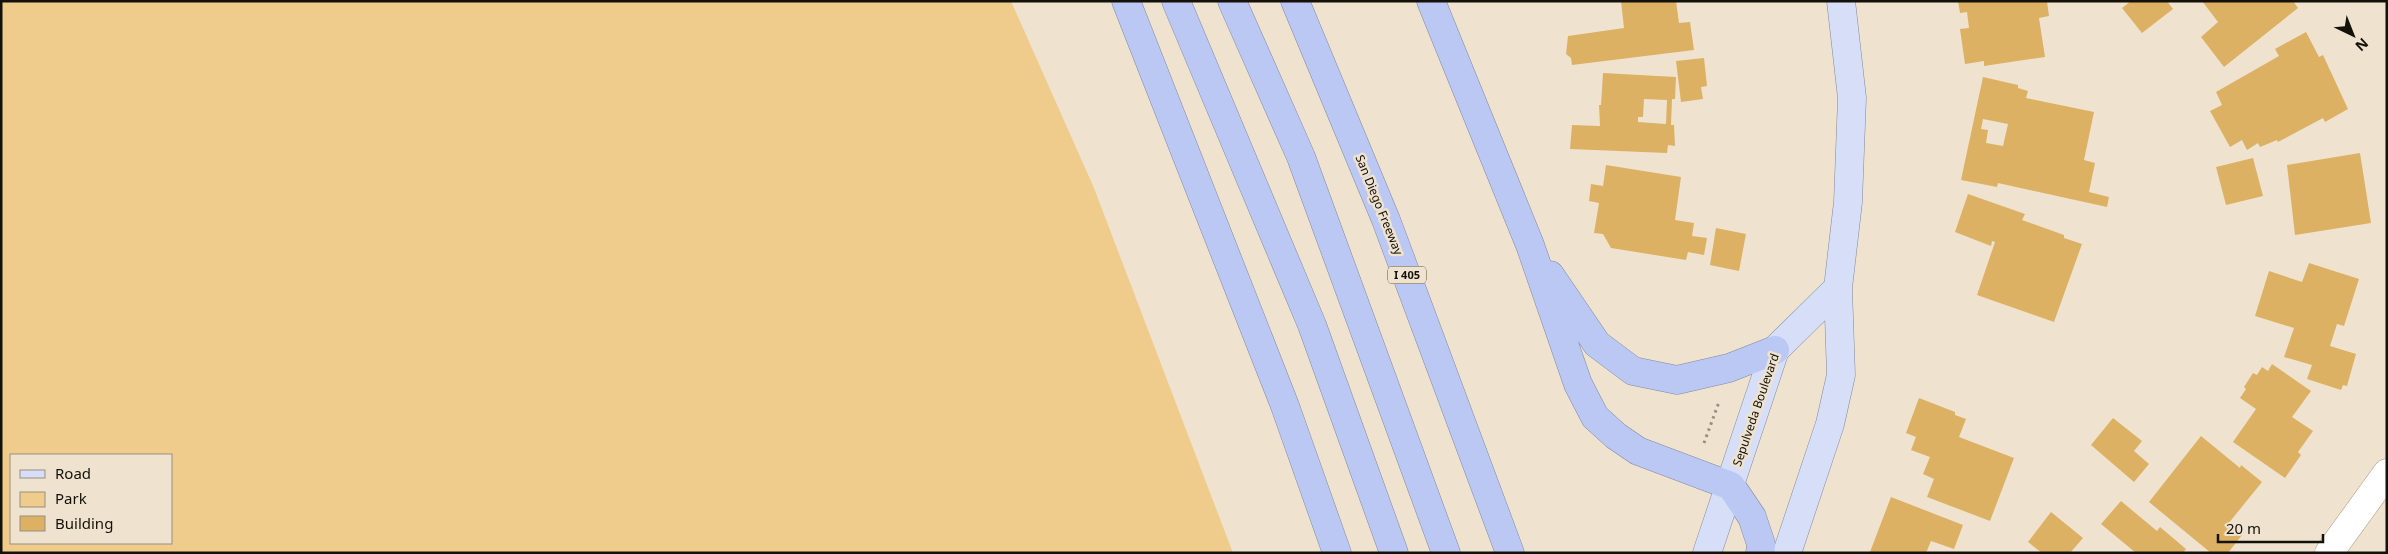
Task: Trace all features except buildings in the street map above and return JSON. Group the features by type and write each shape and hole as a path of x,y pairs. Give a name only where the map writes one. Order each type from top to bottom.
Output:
{"highway":[{"path":"1126,1 1285,406 1337,553"},
{"path":"1176,1 1312,324 1394,553"},
{"path":"1232,1 1301,158 1446,553"},
{"name":"San Diego Freeway","path":"1295,1 1386,220 1510,553"},
{"path":"1431,1 1530,245 1578,384 1595,417 1616,436 1638,451 1730,486 1752,517 1761,544 1760,553"},
{"path":"1530,245 1597,344 1633,371 1677,380 1729,368 1775,350"}],"main road":[{"path":"1787,553 1830,424 1841,375 1838,288 1848,202 1852,98 1841,1"},
{"name":"Sepulveda Boulevard","path":"1707,553 1775,350 1838,288"}],"street":[{"path":"2328,553 2387,472"}],"path":[{"path":"1701,452 1720,399"}],"green space":[{"path":"1,1 1011,1 1094,188 1233,553 1,553"}]}
